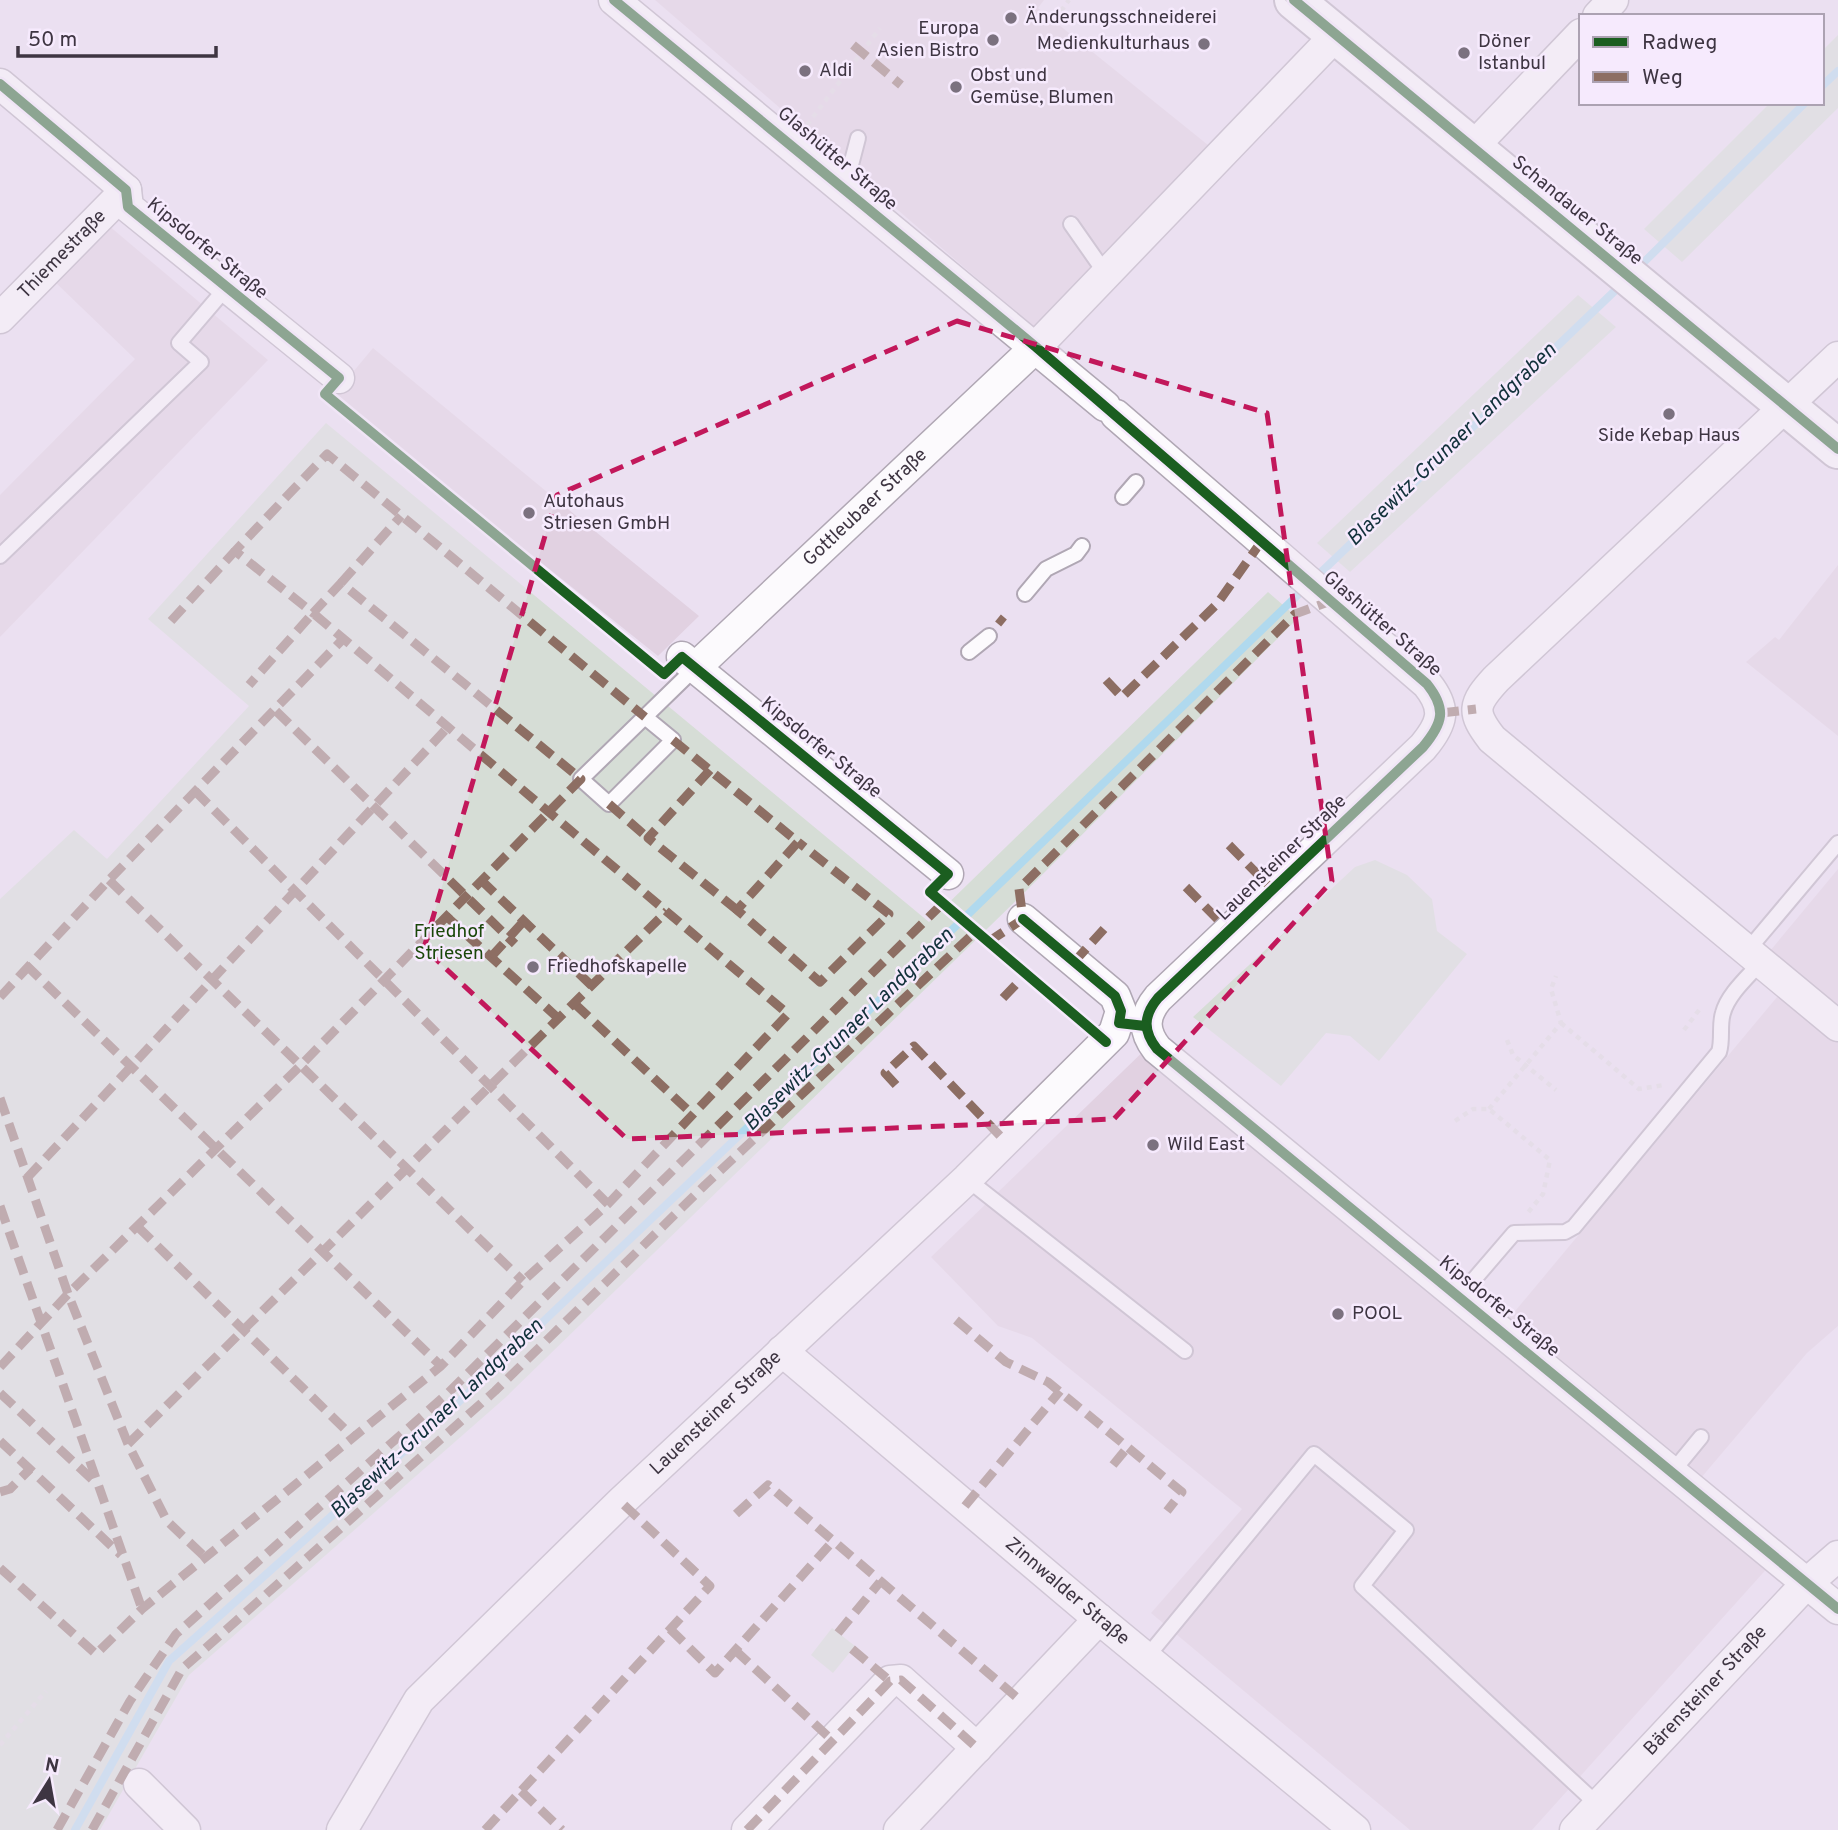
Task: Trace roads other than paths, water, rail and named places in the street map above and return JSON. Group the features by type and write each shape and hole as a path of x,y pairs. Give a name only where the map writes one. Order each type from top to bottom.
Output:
{"main road":[{"name":"Schandauer Straße","path":"1294,0 1838,449"}],"street":[{"path":"1600,14 1613,0"},
{"name":"Glashütter Straße","path":"627,4 1111,410 1427,684 1438,698 1441,713"},
{"name":"Gottleubaer Straße","path":"683,658 1036,347 1336,35"},
{"path":"1473,147 1579,36"},
{"name":"Kipsdorfer Straße","path":"0,84 126,190 128,207 339,378"},
{"name":"Thiemestraße","path":"0,318 126,190"},
{"path":"1838,357 1788,407 1496,679 1481,695 1476,709 1479,722 1492,739 1838,1026"},
{"name":"Kipsdorfer Straße","path":"683,658 948,874"},
{"name":"Lauensteiner Straße","path":"343,1830 419,1700 621,1502 967,1179 1106,1042 1132,1025 1148,1010 1423,747 1437,731 1441,713"},
{"name":"Kipsdorfer Straße","path":"1023,919 1115,996 1121,1011 1132,1025 1148,1037 1157,1049 1838,1609"},
{"name":"Zinnwalder Straße","path":"782,1351 1099,1619 1355,1830"},
{"name":"Bärensteiner Straße","path":"1575,1830 1807,1583 1838,1556"},
{"path":"899,1830 1099,1619"},
{"path":"747,1830 890,1681 901,1679 977,1748"},
{"path":"139,1784 185,1830"}],"lane":[{"path":"845,188 858,138"},
{"path":"1071,224 1106,274"},
{"path":"0,556 201,362 180,343 226,288"},
{"path":"1123,497 1136,482"},
{"path":"1025,594 1046,569 1076,554 1082,546"},
{"path":"969,652 989,636"},
{"path":"645,717 673,740 609,804 580,779 645,717 683,658"},
{"path":"1459,1297 1514,1233 1565,1232 1574,1227 1719,1052 1723,1041 1722,1015 1728,1002 1754,957 1838,843"},
{"path":"967,1179 1185,1351"},
{"path":"1673,1471 1701,1437"},
{"path":"1146,1658 1314,1454 1406,1530 1363,1586 1598,1805"}],"waterway":[{"name":"Blasewitz‐Grunaer Landgraben","path":"1824,84 1838,71"},
{"name":"Blasewitz‐Grunaer Landgraben","path":"1636,270 1803,105"},
{"name":"Blasewitz‐Grunaer Landgraben","path":"1315,578 1622,284"},
{"name":"Blasewitz‐Grunaer Landgraben","path":"75,1830 169,1661 448,1412 767,1109 1306,587"}],"tram line":[{"path":"1286,0 1838,455"},
{"path":"1304,0 1492,157"},
{"path":"1614,257 1838,441"}],"place":[{"name":"Änderungsschneiderei","path":"1011,18"},
{"name":"Europa Asien Bistro","path":"993,40"},
{"name":"Medienkulturhaus","path":"1204,44"},
{"name":"Döner Istanbul","path":"1464,53"},
{"name":"Aldi","path":"805,71"},
{"name":"Obst und Gemüse, Blumen","path":"956,87"},
{"name":"Side Kebap Haus","path":"1669,414"},
{"name":"Autohaus Striesen GmbH","path":"529,513"},
{"name":"Friedhofskapelle","path":"533,967"},
{"name":"Wild East","path":"1153,1145"},
{"name":"POOL","path":"1338,1314"}],"park label":[{"name":"Friedhof Striesen","path":"449,943"}]}
